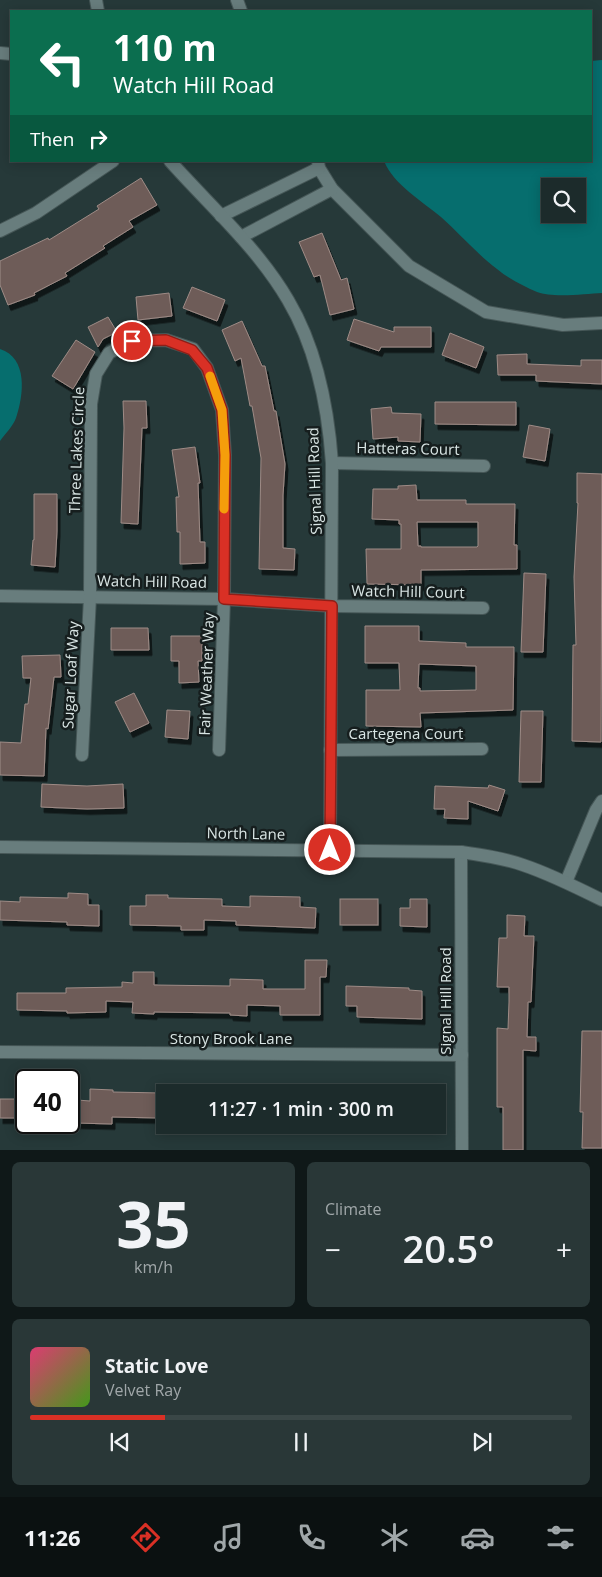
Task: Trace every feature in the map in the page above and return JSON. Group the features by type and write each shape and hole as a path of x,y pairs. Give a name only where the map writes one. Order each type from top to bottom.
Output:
{"street":[{"path":"0,231 36,213 112,162"},
{"name":"Signal Hill Road","path":"171,162 241,237 287,299 299,322 317,370 324,399 330,430 332,463 330,850"},
{"path":"221,216 319,164 332,189 409,266 486,312 563,325 602,323"},
{"path":"241,237 332,189"},
{"name":"Three Lakes Circle","path":"90,597 91,404 96,374 109,354 132,341 166,340 192,350 207,368 222,410 225,455 224,599"},
{"name":"Hatteras Court","path":"332,463 484,466"},
{"name":"Watch Hill Road","path":"0,596 224,599 332,606"},
{"name":"Sugar Loaf Way","path":"82,755 90,597"},
{"name":"Fair Weather Way","path":"219,750 224,599"},
{"name":"Watch Hill Court","path":"332,606 483,608"},
{"name":"Cartegena Court","path":"330,750 482,749"},
{"path":"566,882 596,810 602,801"},
{"name":"North Lane","path":"0,847 461,852 492,857 522,865 566,882 602,900"},
{"name":"Signal Hill Road","path":"461,852 462,1150"},
{"name":"Stony Brook Lane","path":"0,1052 462,1055"}],"water":[{"path":"602,60 602,293 543,294 516,282 490,263 441,217 394,178 385,162 592,162 592,61"},
{"path":"0,349 15,360 22,378 22,388 16,418 0,441"}],"building":[{"path":"141,178 157,205 129,221 133,227 103,246 105,248 65,273 67,276 34,293 35,295 8,305 0,285 0,261 48,238 49,240 99,209 97,206"},
{"path":"322,233 341,280 347,278 354,309 330,315 320,275 314,277 299,242"},
{"path":"192,287 225,300 217,321 183,308"},
{"path":"169,293 172,316 138,320 136,297"},
{"path":"108,317 117,332 103,339 98,347 88,327"},
{"path":"354,319 394,332 394,327 431,327 431,347 381,347 379,351 347,340"},
{"path":"242,321 262,366 265,366 274,411 276,411 285,464 283,548 295,549 294,570 259,569 261,458 241,358 235,361 222,330"},
{"path":"450,333 484,347 476,368 442,355"},
{"path":"76,340 95,352 73,389 52,376"},
{"path":"527,354 527,364 581,366 581,360 602,360 602,384 536,381 536,375 498,375 497,355"},
{"path":"123,401 146,401 147,428 142,428 138,524 121,523"},
{"path":"435,402 516,402 516,425 435,424"},
{"path":"391,407 392,413 421,414 420,442 398,441 398,437 373,439 371,409"},
{"path":"529,425 550,429 545,461 523,457"},
{"path":"195,447 200,483 198,483 200,542 205,542 205,563 180,564 180,532 177,532 176,497 179,497 172,450"},
{"path":"577,473 602,474 601,742 572,741 573,645 576,645 574,577 578,503"},
{"path":"416,485 417,500 466,500 466,504 515,504 514,545 517,545 517,569 421,570 421,585 367,584 366,549 401,549 401,524 399,524 399,520 372,519 373,489 398,489 398,486","holes":["417,522 478,522 477,547 418,546"]},
{"path":"34,494 57,494 55,567 31,565 34,540"},
{"path":"524,573 546,574 543,652 521,652"},
{"path":"365,626 419,626 419,641 466,643 466,647 514,647 513,710 420,713 421,727 366,726 366,690 400,690 399,663 365,663","holes":["419,664 476,666 476,690 420,691 420,688 418,688"]},
{"path":"111,628 148,628 149,650 111,650"},
{"path":"171,636 202,636 202,661 198,661 199,682 179,683 179,661 171,661"},
{"path":"60,655 61,677 54,677 48,729 46,728 44,776 0,775 0,742 21,743 25,704 28,704 31,678 23,678 22,656"},
{"path":"134,693 149,723 130,732 115,702"},
{"path":"167,710 190,711 188,739 165,737"},
{"path":"521,711 543,711 541,782 519,782"},
{"path":"42,784 87,786 123,784 124,808 41,807"},
{"path":"489,785 505,790 498,811 468,801 468,819 444,818 445,809 434,809 435,786 488,788"},
{"path":"68,893 88,894 88,905 99,905 99,926 67,925 67,922 0,920 0,901 20,902 20,897 68,898"},
{"path":"146,895 168,895 168,898 222,899 222,906 250,907 250,896 300,897 300,907 316,908 315,928 236,925 236,921 204,920 204,930 181,930 181,926 130,925 130,906 146,906"},
{"path":"340,899 378,899 378,925 340,925"},
{"path":"410,899 427,899 427,927 400,926 400,908 410,908"},
{"path":"507,915 525,916 524,936 534,936 531,1002 528,1002 527,1037 536,1037 536,1051 523,1050 523,1150 503,1150 503,1107 497,1107 497,1028 508,1029 509,987 497,987 499,938 507,938"},
{"path":"305,960 327,960 326,977 320,977 320,1015 280,1015 280,1006 247,1005 247,1016 230,1015 230,1013 132,1013 133,1002 106,1001 106,1012 67,1013 67,1011 17,1010 17,993 66,993 66,988 122,987 122,982 133,983 133,972 154,972 154,985 230,986 230,979 263,980 263,989 305,989"},
{"path":"346,986 409,988 409,990 422,991 422,1019 357,1017 357,1006 346,1006"},
{"path":"582,1031 602,1031 602,1148 582,1148 583,1112 580,1112"},
{"path":"90,1089 113,1090 113,1092 156,1093 156,1118 112,1117 112,1124 80,1123 80,1100 90,1101"},
{"path":"0,1099 15,1099 15,1118 0,1118"}],"slow traffic":[{"path":"210,376 222,410 225,455 224,509"}],"route":[{"path":"132,341 166,340 192,350 207,368 222,410 225,455 224,599 332,606 330,850"}]}
